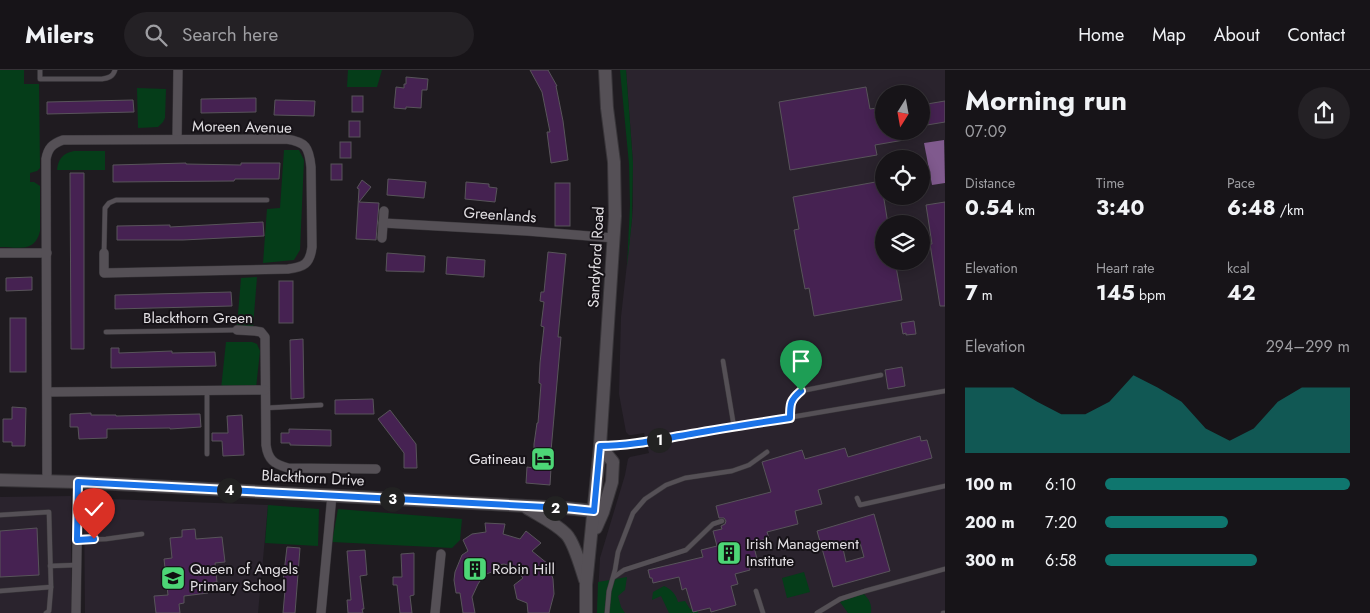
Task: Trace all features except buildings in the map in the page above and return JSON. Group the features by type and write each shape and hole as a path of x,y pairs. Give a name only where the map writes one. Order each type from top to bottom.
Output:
{"main road":[{"name":"Sandyford Road","path":"586,613 586,583 600,446 614,238 614,162 605,70"},
{"name":"Sandyford Road","path":"591,540 603,512 612,482 613,462 600,446"},
{"name":"Blackthorn Drive","path":"0,480 47,480 594,511"},
{"path":"524,506 552,522 567,535 586,583"}],"street":[{"path":"177,139 178,70"},
{"name":"Moreen Avenue","path":"47,480 46,160 47,152 51,146 63,140 286,139 298,141 307,147 311,167 312,247 311,256 306,264 288,269 104,273 104,253"},
{"path":"382,238 384,211"},
{"name":"Greenlands","path":"383,223 614,238"},
{"path":"0,253 47,253"},
{"name":"Blackthorn Green","path":"237,330 256,330 265,337 266,445 267,453 272,460 288,468 376,469"},
{"path":"48,392 265,390"},
{"path":"76,613 78,482"},
{"path":"321,613 332,496"},
{"path":"435,613 441,554"}],"lane":[{"path":"40,70 40,79 109,78 115,70"},
{"name":"Moreen Avenue","path":"104,253 105,208 109,203 116,200 267,200"},
{"name":"Blackthorn Green","path":"106,332 237,330"},
{"path":"723,361 734,427"},
{"path":"790,418 792,398 801,391 881,375"},
{"path":"207,390 207,454"},
{"path":"600,446 646,443 945,391"},
{"path":"265,408 321,405"},
{"path":"607,613 609,592 614,577 618,552 633,513 645,499 666,485 685,478 732,471 749,465 767,452"},
{"path":"857,498 860,505 945,486"},
{"path":"0,515 48,512 51,587 49,611 46,613"},
{"path":"614,577 624,570 686,550 714,524 722,521"},
{"path":"77,540 106,539 142,534"},
{"path":"50,566 76,565"},
{"path":"817,613 840,599 945,569"},
{"path":"0,591 51,587"},
{"path":"756,591 763,613"}],"shaded area":[{"path":"626,70 945,70 945,613 597,613 600,558 628,459 649,453 644,433 629,435 626,432 619,394 621,317 633,205 633,163"},
{"path":"944,140 945,183 932,185 930,150 925,150 924,143"},
{"path":"71,496 71,613 0,613 0,497"},
{"name":"Queen of Angels Primary School","path":"84,498 268,505 258,613 85,613"}],"green space":[{"path":"0,70 24,70 24,84 39,84 40,168 30,173 30,182 40,186 40,231 34,243 30,246 19,248 0,247"},
{"path":"348,70 382,70 377,87 347,87"},
{"path":"620,70 626,70 633,163 632,219 627,267 630,205 629,164"},
{"path":"137,88 166,89 165,118 158,127 138,128"},
{"path":"284,150 299,150 304,160 300,250 294,260 263,263 267,209 280,208"},
{"path":"74,151 105,151 105,170 57,170 62,157"},
{"path":"257,277 253,327 237,326 241,278"},
{"path":"226,342 252,342 257,344 260,351 256,388 221,389"},
{"path":"268,505 319,509 318,546 265,543"},
{"path":"338,509 462,519 460,540 452,548 332,542"},
{"path":"804,572 810,592 787,598 782,578"},
{"path":"627,577 625,590 618,596 625,613 597,613 598,582"},
{"path":"664,586 673,592 678,602 685,601 690,609 698,611 698,613 669,613 661,596 652,600 653,592"},
{"path":"863,593 870,602 871,613 848,613 840,602"}],"place":[{"name":"Gatineau","path":"543,459"},
{"name":"Irish Management Institute","path":"729,553"},
{"name":"Robin Hill","path":"475,569"},
{"name":"Queen of Angels Primary School","path":"173,578"}],"route":[{"path":"94,539 77,540 78,482 594,511 600,446 646,443 790,418 792,398 801,391"}]}
